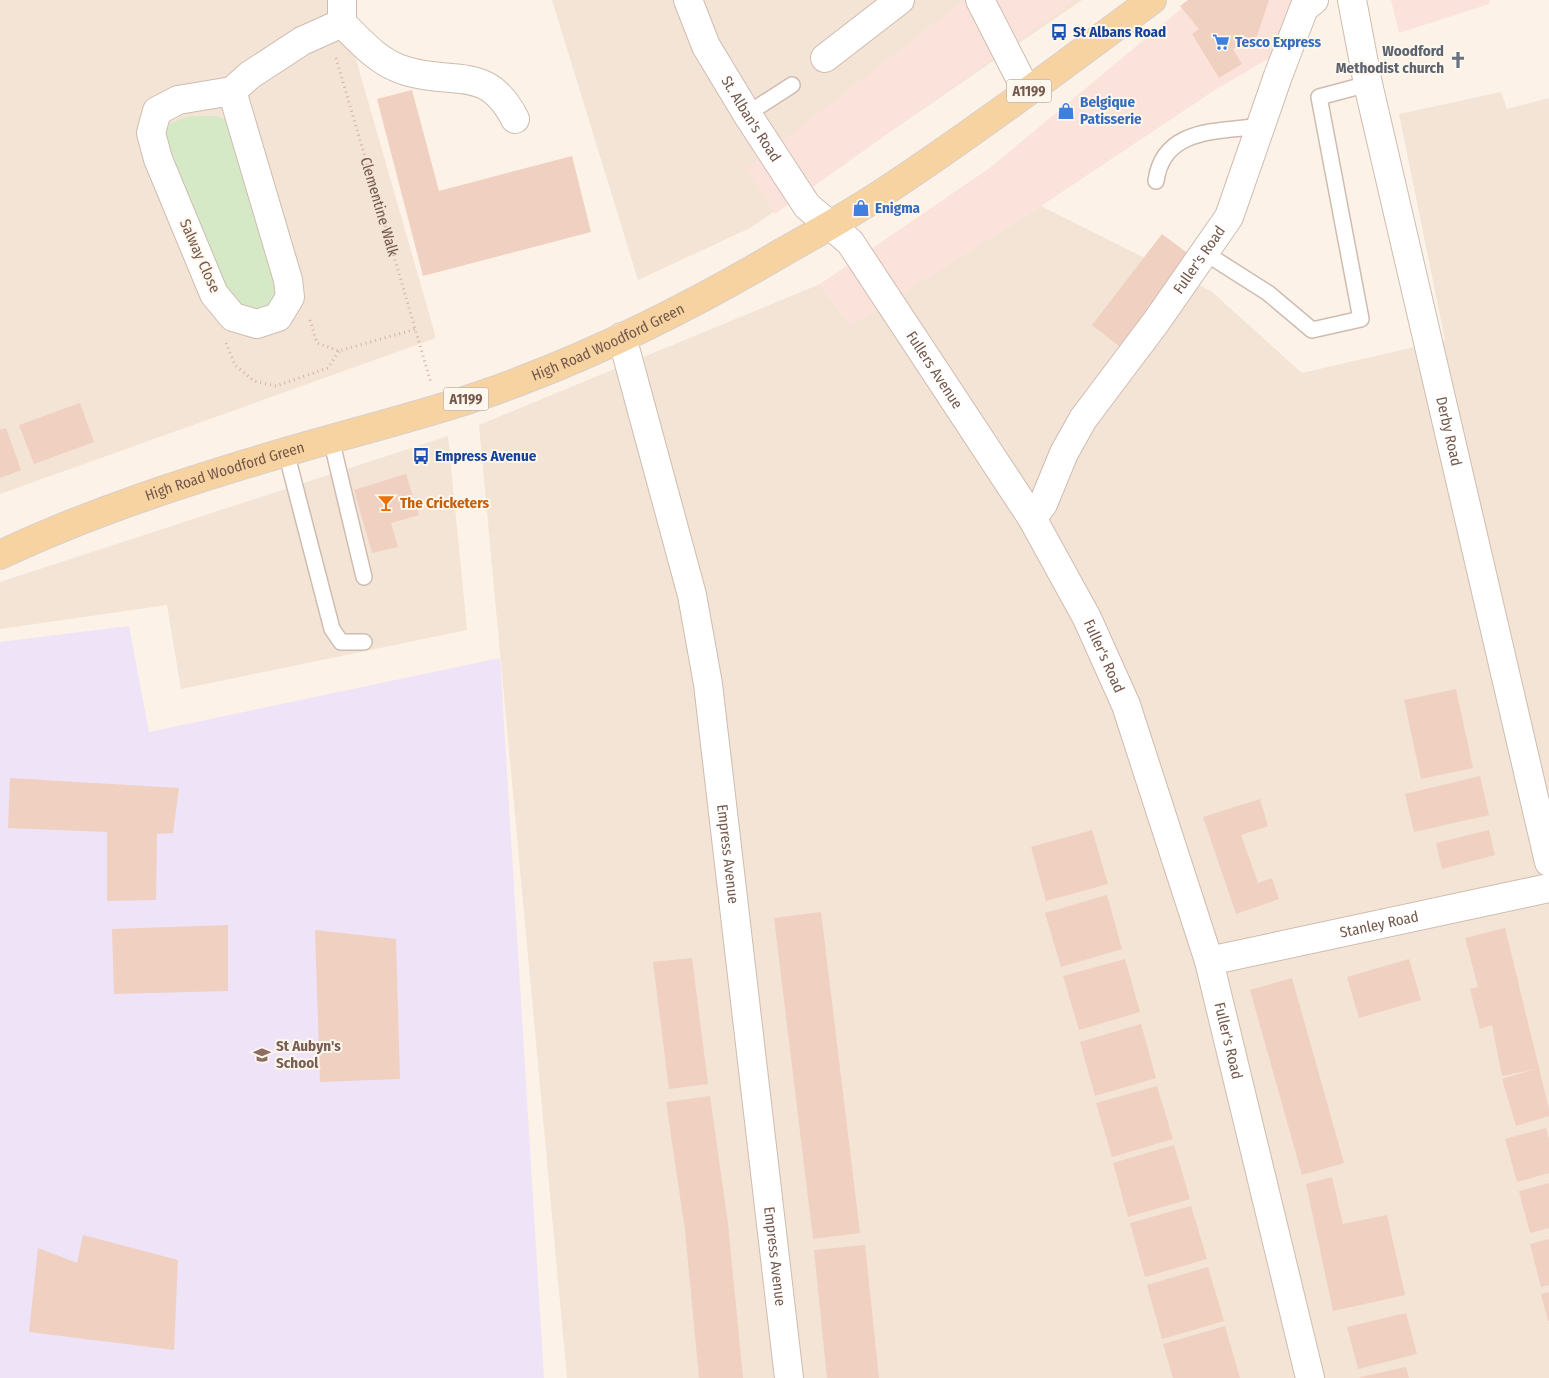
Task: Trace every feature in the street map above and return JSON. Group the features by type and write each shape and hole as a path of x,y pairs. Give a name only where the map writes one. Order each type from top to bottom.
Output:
{"main road":[{"name":"High Road Woodford Green","path":"0,555 39,536 147,497 286,452 530,378 622,337 718,290 883,193 1027,92 1152,0"}],"street":[{"name":"St. Alban's Road","path":"688,0 706,46 747,114 807,206 830,225"},
{"path":"825,58 900,0"},
{"path":"980,0 1027,92"},
{"name":"Fuller's Road","path":"1310,1378 1209,960 1126,705 1087,618 1032,518 1042,504 1064,453 1083,419 1230,216 1304,8 1314,0"},
{"name":"Derby Road","path":"1352,0 1368,84 1549,862"},
{"path":"233,317 257,324 278,316 290,297 288,280 232,91 250,75 337,17 371,52 396,67 421,74 470,80 486,85 500,94 515,119"},
{"name":"Salway Close","path":"232,91 178,100 157,111 151,133 158,159 214,294 233,317"},
{"name":"Fullers Avenue","path":"830,225 850,242 1032,518"},
{"name":"Empress Avenue","path":"622,337 692,595 708,684 789,1378"},
{"name":"Stanley Road","path":"1209,960 1549,888"}],"lane":[{"path":"1205,252 1268,293 1312,330 1361,319 1319,97 1368,84"},
{"path":"747,114 792,85"},
{"path":"1156,181 1157,169 1163,158 1173,145 1186,137 1261,126"},
{"path":"331,439 364,577"},
{"path":"286,452 332,630 341,642 364,642"}],"path":[{"name":"Clementine Walk","path":"337,17 416,330 432,386"},
{"path":"290,297 305,306 317,343 339,351 416,330"},
{"path":"233,317 225,346 235,365 254,381 276,386 328,368 339,351"}],"shaded area":[{"path":"0,0 339,0 436,338 0,494"},
{"path":"552,0 1082,0 750,228 638,280"},
{"path":"964,0 1075,0 775,214 746,169"},
{"path":"1192,0 1294,0 1273,56 1215,90 1041,206 850,326 820,284 991,167"},
{"path":"1391,0 1490,0 1489,4 1399,33"},
{"path":"1501,92 1507,109 1549,98 1549,1378 567,1378 479,425 820,284 850,326 1041,206 1211,291 1302,373 1445,340 1399,114"},
{"path":"448,436 467,630 181,689 167,605 0,629 0,582"},
{"name":"St Aubyn's School","path":"129,626 149,732 500,658 544,1378 0,1378 0,642"}],"green space":[{"path":"190,116 218,116 234,125 278,293 262,317 230,307 163,135 171,123"}],"building":[{"name":"Tesco Express","path":"1188,0 1269,0 1257,36 1233,49 1242,64 1219,78 1192,34 1199,29 1180,6"},
{"path":"412,90 439,191 572,156 591,232 423,276 377,99"},
{"path":"1162,234 1190,255 1119,346 1092,325"},
{"path":"80,403 94,442 34,464 19,425"},
{"path":"6,428 21,470 0,478 0,430"},
{"name":"The Cricketers","path":"406,474 419,515 391,523 398,547 372,553 354,490"},
{"path":"1456,689 1473,768 1421,779 1404,700"},
{"path":"1480,776 1489,815 1414,832 1405,794"},
{"path":"10,778 179,788 173,833 157,834 156,900 107,901 107,832 8,828"},
{"path":"1260,799 1268,826 1241,835 1258,883 1272,878 1279,899 1236,914 1203,817"},
{"path":"1092,830 1108,884 1046,901 1031,847"},
{"path":"1489,830 1495,855 1442,869 1436,843"},
{"path":"1107,895 1122,949 1061,967 1045,913"},
{"path":"821,912 860,1233 813,1239 774,918"},
{"path":"228,925 228,991 114,994 112,929"},
{"path":"1505,928 1549,1109 1549,1116 1516,1126 1502,1079 1535,1069 1502,1076 1492,1025 1480,1029 1470,989 1478,987 1465,938"},
{"path":"315,930 396,939 400,1079 320,1082"},
{"path":"692,958 708,1084 669,1089 653,962"},
{"path":"1125,959 1140,1012 1079,1030 1063,976"},
{"path":"1409,959 1421,1000 1359,1018 1347,977"},
{"path":"1292,978 1344,1163 1302,1175 1250,990"},
{"path":"1141,1024 1156,1078 1095,1096 1080,1042"},
{"path":"1157,1086 1173,1139 1112,1157 1096,1103"},
{"path":"710,1096 728,1224 743,1378 699,1378 685,1230 666,1102"},
{"path":"1546,1128 1549,1139 1549,1173 1517,1182 1505,1139"},
{"path":"1174,1145 1190,1199 1128,1217 1113,1163"},
{"path":"1332,1177 1343,1224 1387,1215 1405,1295 1333,1311 1306,1184"},
{"path":"1549,1183 1549,1228 1530,1233 1519,1191"},
{"path":"1191,1206 1207,1259 1145,1277 1130,1223"},
{"path":"83,1235 178,1260 174,1350 29,1332 38,1248 77,1263"},
{"path":"1549,1239 1549,1285 1541,1287 1530,1244"},
{"path":"865,1245 879,1378 827,1378 814,1250"},
{"path":"1208,1267 1224,1321 1162,1339 1147,1285"},
{"path":"1549,1292 1549,1321 1548,1321 1541,1294"},
{"path":"1406,1313 1417,1354 1358,1369 1347,1327"},
{"path":"1225,1326 1240,1378 1173,1378 1163,1344"},
{"path":"1406,1367 1409,1378 1360,1378 1360,1377"}],"place":[{"name":"St Albans Road","path":"1059,32"},
{"name":"Tesco Express","path":"1221,42"},
{"name":"Woodford Methodist church","path":"1458,60"},
{"name":"Belgique Patisserie","path":"1066,111"},
{"name":"Enigma","path":"861,208"},
{"name":"Empress Avenue","path":"421,456"},
{"name":"The Cricketers","path":"386,503"},
{"name":"St Aubyn's School","path":"262,1055"}]}
